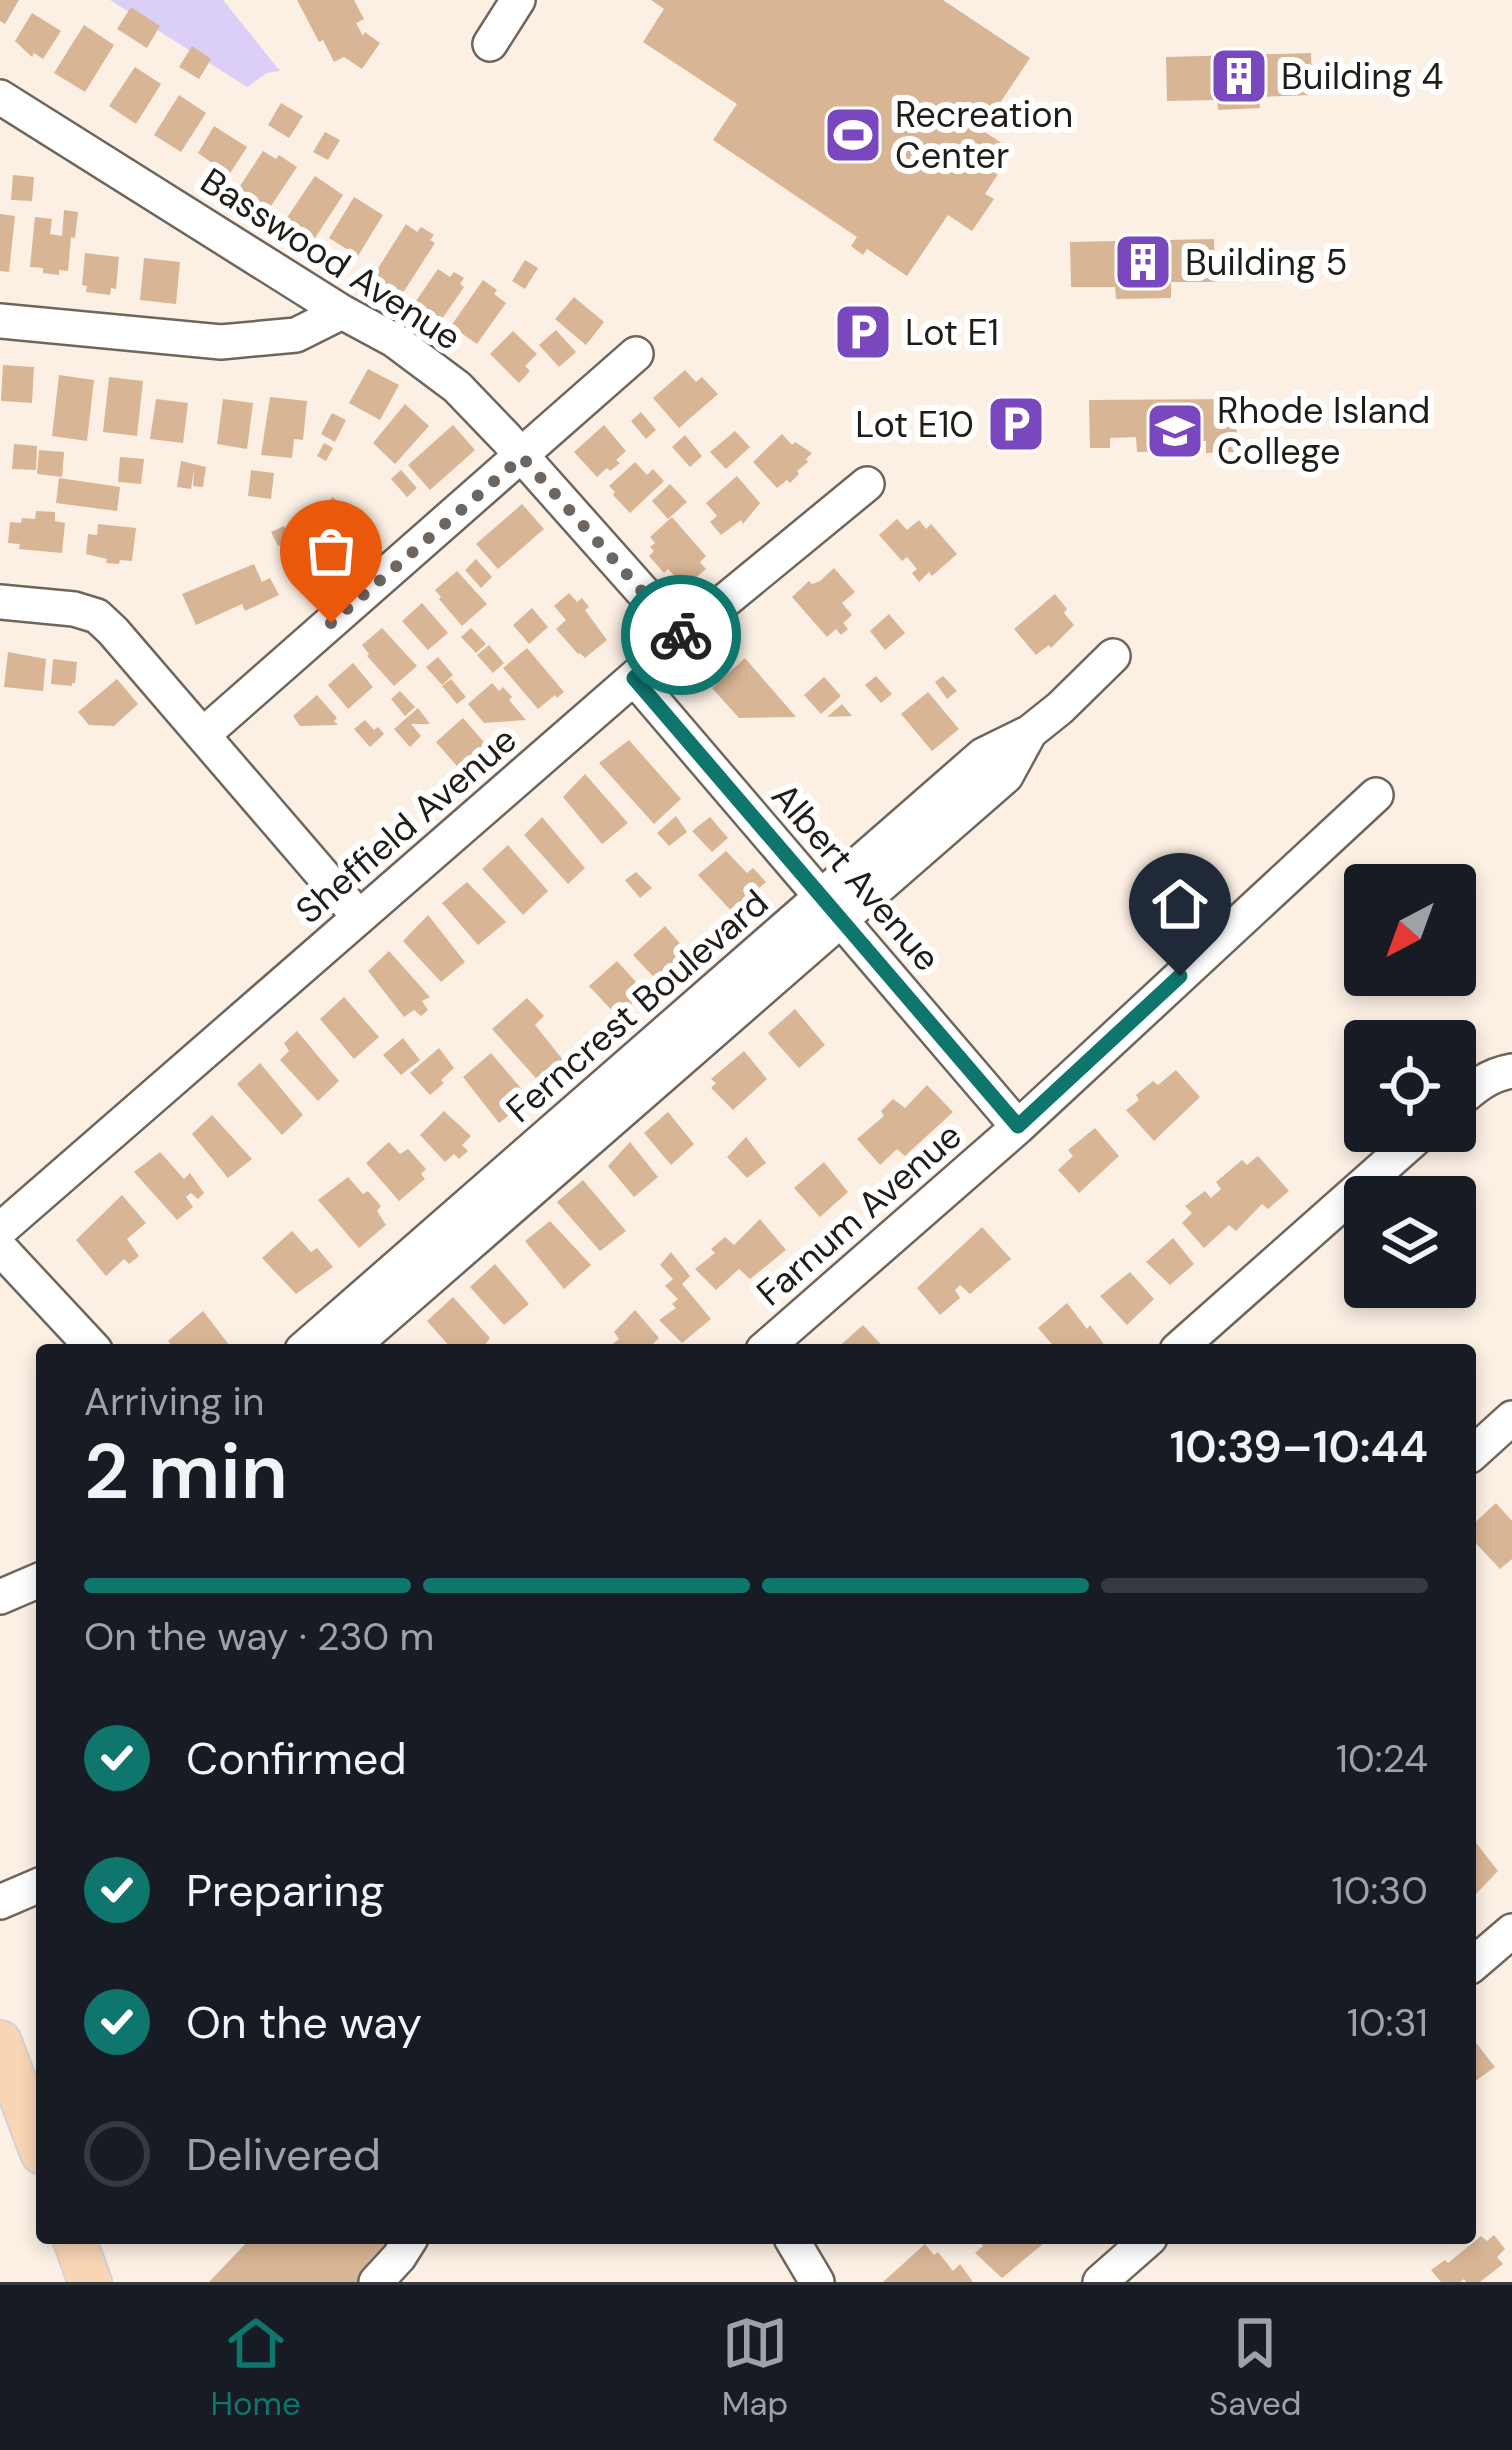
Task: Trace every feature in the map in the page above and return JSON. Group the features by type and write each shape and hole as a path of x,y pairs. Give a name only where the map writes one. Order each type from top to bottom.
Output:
{"main road":[{"path":"0,2042 11,2110 36,2145"},
{"path":"76,2244 90,2282"}],"street":[{"path":"490,44 518,0"},
{"name":"Basswood Avenue","path":"0,97 430,364 522,457 682,636"},
{"path":"0,321 220,342 296,335 342,312"},
{"path":"204,734 636,354"},
{"name":"Sheffield Avenue","path":"0,1230 682,636 867,484"},
{"path":"0,602 74,609 97,616 359,917"},
{"name":"Ferncrest Boulevard","path":"309,1344 831,908 1006,776 1030,732 1113,656"},
{"name":"Albert Avenue","path":"634,678 1018,1126"},
{"name":"Farnum Avenue","path":"770,1344 1018,1126 1376,795"},
{"name":"Ferncrest Boulevard","path":"355,1344 831,908"},
{"path":"1476,1086 1495,1074 1512,1071"},
{"path":"1184,1344 1400,1152"},
{"path":"0,1248 13,1284 87,1344"},
{"path":"1476,1451 1512,1418"},
{"path":"0,1597 36,1582"},
{"path":"0,1902 36,1887"},
{"path":"1476,1961 1512,1931"},
{"path":"376,2282 407,2244"},
{"path":"794,2244 817,2282"},
{"path":"1100,2282 1143,2244"}],"shaded area":[{"path":"110,0 223,0 280,71 267,73 247,87"}],"building":[{"path":"0,0 19,0 5,24 0,21"},
{"path":"297,0 354,0 364,19 356,23 363,36 365,32 380,43 362,69 344,57 334,62"},
{"name":"Recreation Center","path":"651,0 943,0 1030,58 982,130 1003,144 996,154 1006,162 985,194 994,199 972,231 948,215 907,276 867,249 863,255 851,246 857,237 713,140 737,104 643,42 664,9"},
{"path":"131,7 160,26 147,48 117,29"},
{"path":"32,13 61,31 43,59 34,53 32,57 15,41"},
{"path":"84,25 114,45 85,92 54,73"},
{"path":"192,46 211,59 199,79 179,67"},
{"name":"Building 4","path":"1311,53 1312,95 1259,97 1260,108 1218,110 1217,100 1167,101 1166,57"},
{"path":"135,67 161,84 136,124 109,106"},
{"path":"179,95 206,113 181,152 154,135"},
{"path":"281,103 303,116 289,138 268,125"},
{"path":"214,126 247,147 229,175 198,153"},
{"path":"325,132 340,140 328,160 313,152"},
{"path":"263,151 297,167 269,209 238,189"},
{"path":"13,175 34,177 32,201 11,200"},
{"path":"315,176 343,195 315,238 286,219"},
{"path":"354,197 383,215 358,256 329,238"},
{"path":"64,210 78,212 68,271 43,273 43,268 30,267 35,217 52,219 50,234 62,236"},
{"path":"0,214 15,216 9,272 0,271"},
{"path":"406,224 434,235 430,240 435,243 399,299 370,281"},
{"name":"Building 5","path":"1214,239 1215,282 1171,282 1171,298 1116,299 1115,287 1071,287 1070,242"},
{"path":"85,253 119,257 116,289 111,288 110,295 86,292 87,286 82,285"},
{"path":"144,258 180,262 176,304 140,300"},
{"path":"525,260 538,268 525,289 512,281"},
{"path":"438,269 450,277 454,272 464,278 460,284 464,287 442,319 416,301"},
{"path":"483,280 506,303 477,344 451,326"},
{"path":"574,297 604,322 586,345 555,319"},
{"path":"556,330 576,352 559,367 539,345"},
{"path":"513,331 537,354 525,366 530,371 519,383 490,354"},
{"path":"3,365 34,367 32,403 1,401"},
{"path":"368,369 399,385 380,420 349,403"},
{"path":"685,370 696,382 702,377 718,394 679,428 653,398"},
{"path":"59,375 94,380 87,441 52,436"},
{"path":"109,377 143,381 137,436 103,432"},
{"path":"270,397 307,401 303,440 294,439 292,458 261,455"},
{"path":"156,399 188,403 183,443 150,439"},
{"path":"223,399 253,403 247,449 217,444"},
{"path":"1236,399 1237,452 1206,453 1206,441 1182,441 1182,451 1137,452 1136,437 1110,438 1110,448 1090,448 1089,400"},
{"path":"405,404 429,426 395,464 373,443"},
{"path":"641,412 656,430 646,439 631,421"},
{"path":"332,413 346,420 335,442 321,434"},
{"path":"453,425 475,450 430,490 408,465"},
{"path":"604,425 626,451 616,460 620,463 597,477 574,452"},
{"path":"735,431 750,447 726,469 710,452"},
{"path":"782,434 792,445 795,442 812,453 790,483 787,480 777,488 753,462"},
{"path":"685,435 702,456 690,467 672,447"},
{"path":"324,443 333,448 326,461 317,456"},
{"path":"14,444 37,446 36,470 12,469"},
{"path":"39,450 64,452 62,477 37,474"},
{"path":"120,457 144,459 141,484 118,482"},
{"path":"181,461 206,467 203,487 193,486 194,469 191,489 177,487"},
{"path":"635,462 647,475 653,469 664,481 630,513 609,486"},
{"path":"251,470 274,473 271,499 248,496"},
{"path":"401,470 417,488 407,497 391,479"},
{"path":"737,476 760,503 743,524 741,520 721,535 710,522 717,516 706,503"},
{"path":"59,478 120,487 117,511 56,503"},
{"path":"670,484 687,502 668,519 652,501"},
{"path":"333,497 354,515 361,509 375,525 341,556 308,519"},
{"path":"522,504 544,529 498,569 476,544"},
{"path":"36,511 55,512 55,521 65,523 62,553 19,549 20,544 8,543 10,522 35,519"},
{"path":"672,517 706,556 700,562 706,569 691,582 685,575 679,581 668,569 664,573 649,556 655,543 650,537"},
{"path":"897,519 907,530 919,520 926,529 931,524 957,554 919,582 912,573 917,569 907,557 902,561 879,535"},
{"path":"98,524 136,528 132,561 106,563 107,559 86,554 88,534 97,535"},
{"path":"284,526 291,540 278,546 271,532"},
{"path":"476,559 492,577 481,588 465,570"},
{"path":"254,564 262,582 270,578 279,595 245,611 242,604 196,625 182,594"},
{"path":"834,568 855,592 842,603 852,615 843,623 848,629 841,635 836,629 827,637 792,597"},
{"path":"457,571 487,604 462,626 435,590"},
{"path":"569,593 577,602 582,598 607,640 585,658 556,629 566,620 554,606"},
{"path":"1055,594 1074,625 1051,648 1036,655 1014,629"},
{"path":"422,603 448,633 428,650 402,621"},
{"path":"532,608 548,627 529,644 513,625"},
{"path":"889,614 905,633 885,650 870,631"},
{"path":"382,628 417,666 394,686 362,645"},
{"path":"471,628 486,644 476,653 461,637"},
{"path":"489,645 504,663 493,673 477,655"},
{"path":"527,648 564,692 538,709 503,668"},
{"path":"8,652 46,659 43,691 4,687"},
{"path":"438,657 453,675 442,685 426,667"},
{"path":"745,658 796,717 739,718 712,688"},
{"path":"53,659 77,662 72,686 51,684"},
{"path":"353,663 373,687 348,709 328,685"},
{"path":"876,676 892,694 881,703 865,685"},
{"path":"943,676 957,691 947,699 935,682"},
{"path":"824,677 841,696 821,714 804,695"},
{"path":"117,679 138,704 114,726 89,725 78,712"},
{"path":"451,679 466,697 457,704 442,686"},
{"path":"492,683 499,691 503,687 526,720 484,723 468,704"},
{"path":"400,691 415,707 405,716 391,699"},
{"path":"928,692 959,729 932,751 901,714"},
{"path":"317,695 338,725 300,726 293,716"},
{"path":"842,704 852,716 827,717"},
{"path":"418,708 430,724 411,724 421,736 410,747 394,729"},
{"path":"463,718 489,748 462,772 436,742"},
{"path":"365,720 384,734 370,747 354,729"},
{"path":"629,740 681,799 654,824 599,763"},
{"path":"585,774 628,823 602,844 563,797"},
{"path":"676,816 687,832 669,846 657,833"},
{"path":"542,817 585,868 568,884 524,835"},
{"path":"710,817 728,838 712,852 692,831"},
{"path":"508,845 548,891 523,915 482,869"},
{"path":"726,851 747,873 753,868 766,882 759,888 762,892 735,915 698,875"},
{"path":"636,872 652,888 640,898 625,880"},
{"path":"467,882 506,922 478,945 442,903"},
{"path":"428,915 465,962 441,982 403,941"},
{"path":"665,926 695,961 665,989 633,955"},
{"path":"389,951 430,997 422,1001 428,1010 421,1016 414,1010 404,1017 368,971"},
{"path":"617,961 645,992 618,1017 589,986"},
{"path":"344,997 379,1037 354,1059 320,1019"},
{"path":"527,998 544,1016 535,1025 567,1065 543,1086 492,1029"},
{"path":"795,1009 825,1045 799,1068 768,1033"},
{"path":"297,1031 339,1081 318,1101 280,1060 289,1051 284,1043"},
{"path":"403,1038 420,1060 401,1075 383,1055"},
{"path":"439,1048 454,1068 430,1095 410,1073"},
{"path":"744,1051 767,1079 733,1110 711,1088 716,1083 711,1079"},
{"path":"491,1053 530,1099 499,1123 463,1077"},
{"path":"260,1063 303,1115 282,1135 237,1084"},
{"path":"1176,1070 1200,1097 1154,1141 1126,1110 1153,1081 1158,1085"},
{"path":"927,1085 953,1112 905,1156 897,1149 880,1165 857,1139 884,1116 881,1111 893,1099 905,1108"},
{"path":"444,1111 471,1136 462,1145 468,1151 445,1162 420,1135"},
{"path":"668,1112 694,1144 671,1165 644,1133"},
{"path":"212,1115 252,1159 228,1178 192,1134"},
{"path":"1095,1128 1119,1156 1079,1193 1058,1170 1073,1156 1068,1150"},
{"path":"746,1137 766,1163 747,1178 727,1157"},
{"path":"389,1142 400,1154 408,1149 426,1169 421,1174 425,1179 399,1201 366,1163"},
{"path":"630,1142 658,1177 634,1197 608,1166"},
{"path":"160,1152 184,1179 190,1173 204,1193 198,1199 191,1193 186,1197 193,1207 177,1220 134,1172"},
{"path":"1258,1156 1289,1191 1268,1209 1262,1204 1236,1231 1229,1225 1204,1248 1182,1223 1192,1213 1185,1206 1205,1191 1211,1198 1221,1189 1216,1182 1242,1160 1247,1165"},
{"path":"824,1162 848,1192 820,1217 794,1188"},
{"path":"348,1177 381,1206 377,1211 386,1225 359,1248 318,1200"},
{"path":"583,1180 626,1231 600,1251 557,1202"},
{"path":"122,1195 146,1223 127,1239 139,1256 129,1264 124,1259 106,1276 76,1240"},
{"path":"760,1219 786,1250 750,1279 739,1269 716,1290 695,1269 715,1253 711,1249 725,1237 734,1245"},
{"path":"550,1221 591,1265 564,1289 525,1241"},
{"path":"982,1227 1011,1259 970,1294 960,1285 955,1290 960,1298 940,1315 917,1288"},
{"path":"292,1231 311,1252 317,1248 333,1267 296,1294 262,1258"},
{"path":"1173,1238 1194,1264 1170,1285 1146,1262"},
{"path":"671,1252 690,1276 682,1284 711,1319 682,1343 659,1320 676,1308 672,1304 678,1299 665,1286 673,1279 660,1265"},
{"path":"495,1264 529,1304 504,1325 470,1287"},
{"path":"1130,1272 1154,1299 1127,1325 1100,1296"},
{"path":"453,1297 490,1338 486,1344 448,1344 427,1321"},
{"path":"1067,1303 1104,1344 1052,1344 1038,1328"},
{"path":"635,1310 659,1338 653,1344 613,1344 619,1339 614,1332"},
{"path":"203,1311 228,1344 170,1344 168,1341"},
{"path":"863,1325 880,1344 842,1344"},
{"path":"1496,1503 1512,1521 1512,1559 1500,1569 1476,1543 1476,1521"},
{"path":"1476,1843 1498,1871 1476,1894"},
{"path":"1476,2043 1495,2067 1476,2081"},
{"path":"1494,2235 1505,2249 1497,2257 1503,2264 1480,2282 1441,2282 1431,2270 1476,2244 1481,2236 1487,2241"},
{"path":"245,2244 395,2244 360,2282 209,2282"},
{"path":"925,2244 953,2271 960,2264 973,2282 883,2282"},
{"path":"1043,2244 1002,2278 975,2253 983,2246"}],"way so far":[{"path":"331,623 522,457 681,635"}],"place":[{"name":"Building 4","path":"1239,76"},
{"name":"Recreation Center","path":"853,135"},
{"name":"Building 5","path":"1143,262"},
{"name":"Lot E1","path":"863,332"},
{"name":"Lot E10","path":"1016,424"},
{"name":"Rhode Island College","path":"1175,431"}],"route":[{"path":"681,635 634,678 1018,1126 1180,976"}]}
